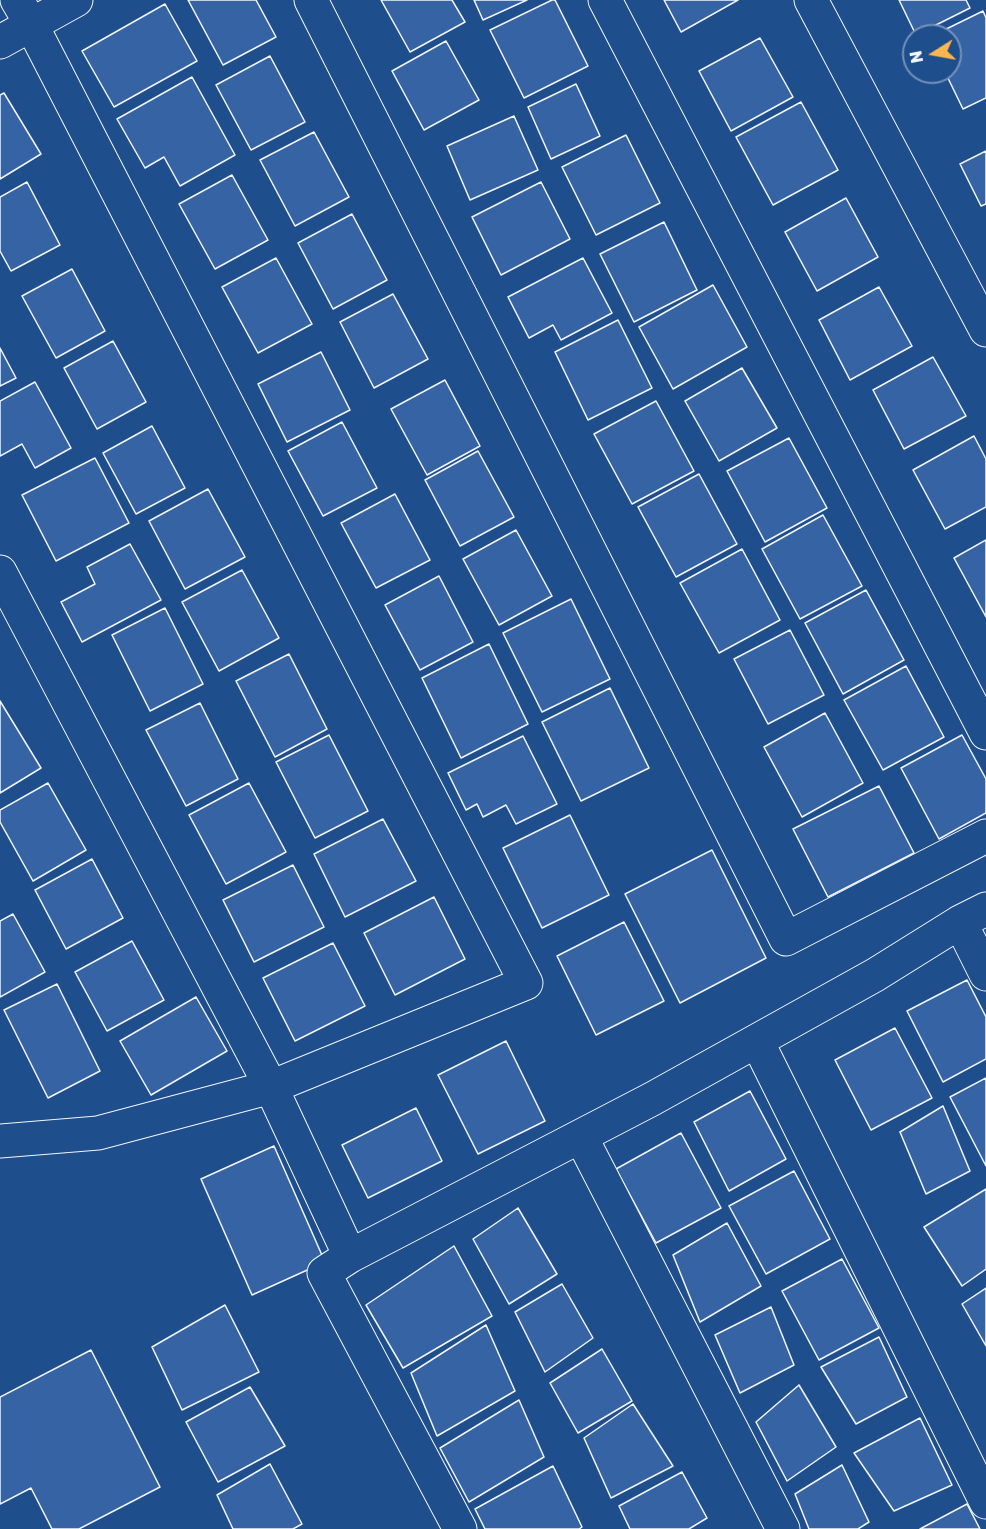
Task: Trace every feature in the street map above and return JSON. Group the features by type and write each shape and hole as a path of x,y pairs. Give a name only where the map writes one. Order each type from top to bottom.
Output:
{"street":[{"path":"0,42 24,12 76,0"},
{"path":"311,0 786,939 986,836"},
{"path":"605,0 986,733"},
{"path":"811,0 986,330"},
{"path":"0,1141 98,1133 271,1087 526,983 24,12"},
{"path":"0,573 271,1087 350,1256"},
{"path":"460,1529 324,1273 350,1256 652,1099 876,975 973,916 986,974"},
{"path":"757,1041 986,1502"},
{"path":"581,1137 783,1529"}],"building":[{"path":"188,0 256,0 276,37 223,65"},
{"path":"381,0 452,0 465,22 410,52"},
{"path":"474,0 527,0 483,20"},
{"path":"555,0 588,66 524,98 490,30"},
{"path":"664,0 738,0 681,32"},
{"path":"899,0 966,0 970,8 938,24 911,24"},
{"path":"165,4 197,61 114,107 82,51"},
{"path":"983,11 986,18 986,98 963,109 951,84 962,84 962,24 956,24"},
{"path":"760,38 793,97 731,131 699,71"},
{"path":"446,41 479,100 424,130 392,71"},
{"path":"270,56 305,122 251,150 216,85"},
{"path":"192,77 235,155 180,186 164,157 145,168 117,119"},
{"path":"576,84 600,136 551,159 528,107"},
{"path":"4,93 41,154 0,179 0,95"},
{"path":"801,102 838,170 773,205 736,137"},
{"path":"514,116 538,170 470,200 447,146"},
{"path":"314,132 349,197 295,226 260,160"},
{"path":"626,135 660,203 596,235 562,167"},
{"path":"986,151 986,204 981,206 960,164"},
{"path":"232,175 268,240 215,269 179,204"},
{"path":"27,182 60,245 11,271 0,251 0,197"},
{"path":"541,182 570,239 501,275 472,217"},
{"path":"846,198 878,257 817,291 785,232"},
{"path":"352,214 387,280 333,309 298,243"},
{"path":"664,222 697,290 634,322 600,254"},
{"path":"276,258 312,324 258,353 222,287"},
{"path":"583,258 612,313 561,340 553,325 529,338 508,297"},
{"path":"72,269 105,331 56,358 22,296"},
{"path":"713,285 747,347 673,389 639,327"},
{"path":"879,287 912,346 850,380 819,320"},
{"path":"393,294 428,359 374,388 340,322"},
{"path":"618,320 652,388 588,420 555,352"},
{"path":"113,341 146,402 97,429 64,368"},
{"path":"0,348 16,378 0,386"},
{"path":"321,352 350,410 287,442 258,384"},
{"path":"933,357 966,416 904,449 873,390"},
{"path":"742,368 777,428 719,461 685,401"},
{"path":"445,380 480,446 427,475 391,409"},
{"path":"35,382 71,448 35,468 22,444 0,456 0,401"},
{"path":"656,401 694,471 632,504 594,434"},
{"path":"342,422 377,488 323,516 288,451"},
{"path":"152,426 185,488 136,514 103,453"},
{"path":"974,436 986,459 986,507 945,529 913,470"},
{"path":"789,438 827,508 765,542 727,471"},
{"path":"478,451 514,517 460,546 425,480"},
{"path":"95,458 129,523 56,561 22,495"},
{"path":"699,474 737,544 676,577 638,507"},
{"path":"208,489 245,557 185,589 149,521"},
{"path":"395,494 430,560 376,588 341,523"},
{"path":"823,515 862,586 800,619 762,549"},
{"path":"516,530 552,596 499,625 463,559"},
{"path":"986,540 986,617 954,558"},
{"path":"130,544 161,600 82,642 61,602 95,584 87,567"},
{"path":"742,549 780,620 719,653 680,583"},
{"path":"242,570 279,638 219,671 182,602"},
{"path":"439,576 473,642 420,670 385,605"},
{"path":"866,590 904,660 843,694 805,623"},
{"path":"571,599 610,679 542,712 503,633"},
{"path":"165,608 203,684 150,711 112,635"},
{"path":"790,630 824,695 768,724 734,659"},
{"path":"489,644 528,724 461,758 422,678"},
{"path":"289,654 327,729 275,757 236,681"},
{"path":"906,666 944,737 883,770 844,700"},
{"path":"610,688 649,768 581,801 542,722"},
{"path":"0,701 41,768 0,793"},
{"path":"200,703 238,779 186,806 146,730"},
{"path":"825,713 863,783 802,817 764,747"},
{"path":"329,735 368,811 315,838 276,762"},
{"path":"962,735 986,779 986,813 939,839 901,768"},
{"path":"523,736 557,804 516,824 506,805 483,817 477,804 466,810 448,773"},
{"path":"48,783 86,850 33,881 0,822 0,810"},
{"path":"249,783 286,852 226,884 189,815"},
{"path":"879,786 914,853 828,897 793,829"},
{"path":"570,815 609,895 542,928 503,848"},
{"path":"383,819 416,881 345,917 314,854"},
{"path":"712,850 766,958 680,1003 625,894"},
{"path":"92,859 123,918 66,949 35,890"},
{"path":"293,865 324,927 254,962 223,900"},
{"path":"434,897 465,959 395,995 364,933"},
{"path":"13,914 45,972 0,997 0,921"},
{"path":"624,922 664,1001 596,1035 557,956"},
{"path":"132,941 164,1000 107,1031 75,972"},
{"path":"333,943 365,1006 295,1041 263,978"},
{"path":"967,980 986,1017 986,1059 943,1082 907,1011"},
{"path":"57,984 100,1071 48,1098 4,1010"},
{"path":"196,997 227,1051 151,1095 120,1041"},
{"path":"895,1028 932,1098 871,1130 835,1060"},
{"path":"506,1041 545,1121 478,1154 438,1075"},
{"path":"986,1078 986,1166 950,1097"},
{"path":"750,1091 786,1159 729,1191 694,1122"},
{"path":"943,1106 970,1171 926,1194 900,1132"},
{"path":"416,1108 442,1161 368,1198 342,1145"},
{"path":"681,1133 721,1208 656,1243 616,1169"},
{"path":"274,1146 325,1262 252,1295 201,1179"},
{"path":"794,1171 830,1239 766,1274 729,1206"},
{"path":"986,1189 986,1269 962,1286 924,1227"},
{"path":"518,1208 557,1274 509,1304 473,1239"},
{"path":"727,1223 761,1286 700,1322 673,1255"},
{"path":"454,1246 492,1316 403,1368 366,1305"},
{"path":"842,1259 879,1328 819,1360 782,1291"},
{"path":"562,1284 593,1338 545,1372 515,1312"},
{"path":"986,1288 986,1346 962,1304"},
{"path":"225,1305 259,1372 182,1410 152,1347"},
{"path":"771,1307 794,1365 740,1393 715,1335"},
{"path":"486,1325 515,1391 437,1436 411,1373"},
{"path":"879,1337 907,1397 856,1424 821,1367"},
{"path":"602,1349 632,1401 578,1433 550,1383"},
{"path":"91,1350 160,1487 79,1529 52,1529 31,1488 0,1504 0,1397"},
{"path":"799,1385 836,1447 787,1481 756,1422"},
{"path":"250,1387 285,1446 218,1482 186,1422"},
{"path":"519,1400 544,1457 469,1502 440,1448"},
{"path":"633,1404 673,1466 611,1498 584,1438"},
{"path":"920,1418 952,1485 894,1511 854,1453"},
{"path":"270,1464 302,1524 293,1529 233,1529 217,1495"},
{"path":"842,1465 869,1522 858,1529 809,1529 795,1494"},
{"path":"553,1466 582,1527 579,1529 485,1529 475,1509"},
{"path":"682,1472 707,1518 689,1529 630,1529 619,1506"},
{"path":"967,1504 980,1529 920,1529"}]}
